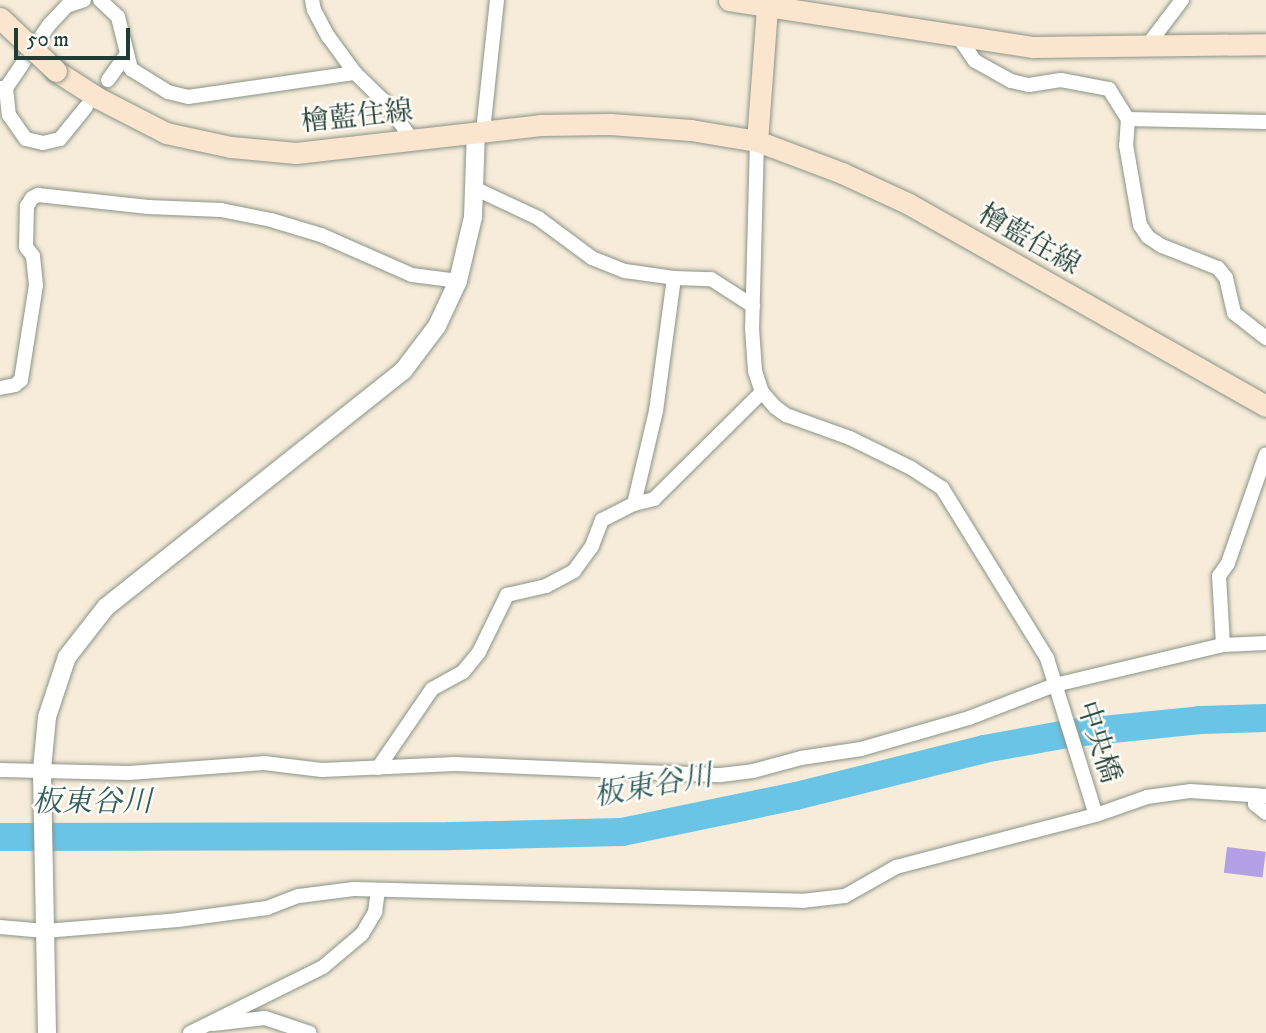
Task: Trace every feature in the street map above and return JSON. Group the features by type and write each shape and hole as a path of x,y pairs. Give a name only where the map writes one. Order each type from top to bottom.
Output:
{"main road":[{"path":"729,0 1033,47 1266,44"},
{"path":"757,141 768,4"},
{"name":"檜藍住線","path":"0,18 56,71 98,98 166,132 231,147 296,153 350,149 411,139 540,125 610,124 691,130 757,141 842,173 909,204 1266,406"}],"street":[{"path":"84,0 67,6 48,25 3,88 9,115 26,139 43,143 60,139 86,107"},
{"path":"100,0 118,17 131,69 168,92 188,97 355,73"},
{"path":"312,0 314,10 328,36 355,73 389,106 411,139"},
{"path":"47,1033 42,769 47,717 67,657 106,607 403,371 437,326 458,281 473,217 479,132 497,0"},
{"path":"1147,46 1182,0"},
{"path":"958,36 975,61 1011,81 1029,85 1060,80 1109,89 1128,119 1128,166 1144,231 1162,246 1218,268 1226,278 1234,313 1266,338"},
{"path":"108,80 127,54"},
{"path":"1128,119 1266,122"},
{"path":"378,768 432,689 463,672 479,652 507,594 546,586 574,571 592,546 602,520 634,504 654,499 762,392 754,371 757,141"},
{"path":"474,188 538,218 592,258 625,271 674,278 711,279 753,306"},
{"path":"0,388 15,385 21,380 36,285 33,256 26,247 27,206 32,198 38,195 148,207 221,210 271,220 321,235 412,275 458,281"},
{"path":"634,504 656,411 674,278"},
{"name":"中央橋","path":"762,392 786,415 850,438 911,468 942,488 1047,658 1094,810"},
{"path":"1223,645 1219,576 1228,563 1266,454"},
{"path":"0,769 129,774 264,763 322,770 455,764 721,775 753,771 801,758 861,749 1056,690 1223,645 1266,643"},
{"path":"0,927 45,931 178,920 267,908 299,896 355,889 406,888 635,898 802,901 845,896 896,867 1147,797 1190,791 1261,795"},
{"path":"1261,795 1255,804 1266,813"},
{"path":"190,1033 323,967 362,934 374,912 378,890"},
{"path":"208,1024 265,1018 310,1033"}],"building":[{"path":"1227,847 1266,852 1263,878 1224,873"}],"waterway":[{"name":"板東谷川","path":"0,837 450,836 622,832 796,796 984,749 1073,733 1200,720 1266,718"}]}
